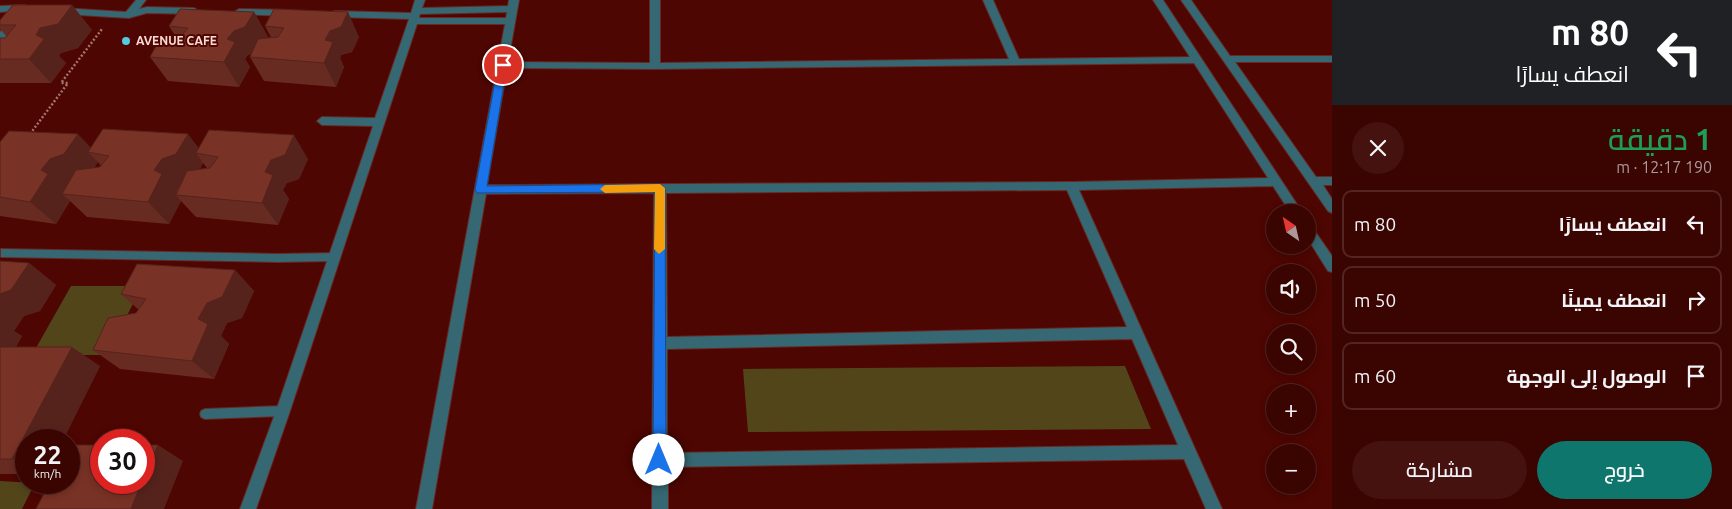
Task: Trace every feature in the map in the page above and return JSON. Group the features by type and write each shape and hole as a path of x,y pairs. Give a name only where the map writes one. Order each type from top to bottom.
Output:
{"street":[{"path":"130,15 140,0"},
{"path":"655,0 655,66"},
{"path":"988,0 1015,62"},
{"path":"1158,0 1291,204"},
{"path":"1186,0 1332,208"},
{"path":"0,9 30,9 0,38"},
{"path":"54,10 130,15 147,10 204,11"},
{"path":"320,14 512,10 424,509"},
{"path":"232,12 300,14"},
{"path":"248,509 283,411 416,12"},
{"path":"1227,59 1332,59"},
{"path":"503,65 655,66 1197,60"},
{"path":"322,121 378,122"},
{"path":"1313,181 1332,181"},
{"path":"481,190 1071,186 1276,182"},
{"path":"1071,186 1214,509"},
{"path":"660,188 660,509"},
{"path":"1316,242 1332,267"},
{"path":"659,343 1135,333"},
{"path":"659,460 1189,452"}],"lane":[{"path":"1,252 278,258 334,257"},
{"path":"205,414 283,411"}],"path":[{"path":"61,83 104,26"},
{"path":"25,141 68,83 56,84"}],"shaded area":[{"path":"71,286 142,286 107,355 32,355"},
{"path":"1125,366 1151,429 748,432 743,369"},
{"path":"0,481 15,482 15,494 30,494 22,509 0,509"}],"building":[{"path":"13,5 72,5 58,24 40,28 36,35 44,39 29,59 0,59 0,38 5,38 16,25 0,25 0,20"},
{"path":"180,9 254,12 245,27 234,31 227,39 235,42 224,62 150,57 160,39 181,36 188,28 169,26"},
{"path":"274,9 348,12 341,27 330,31 325,40 333,42 324,63 250,57 258,39 278,37 284,28 265,26"},
{"path":"103,129 188,134 176,154 162,159 154,170 162,174 148,202 62,194 76,170 100,167 109,156 88,152"},
{"path":"209,130 294,135 285,155 271,160 265,172 273,175 262,203 176,195 187,171 210,168 218,157 196,153"},
{"path":"9,131 78,134 64,154 50,159 41,170 48,174 30,202 0,197 0,142"},
{"path":"0,261 29,263 11,290 0,294"},
{"path":"137,264 235,270 222,297 207,303 198,319 208,324 192,361 93,350 108,318 136,313 146,299 121,294"},
{"path":"0,347 72,347 28,429 15,429 15,453 12,459 0,459"},
{"path":"80,445 90,445 90,494 137,494 131,509 36,509 44,494 80,494"}],"slow traffic":[{"path":"605,189 660,188 659,249"}],"place":[{"name":"AVENUE CAFE","path":"126,41"}],"route":[{"path":"503,65 481,190 660,188 659,460"}]}
